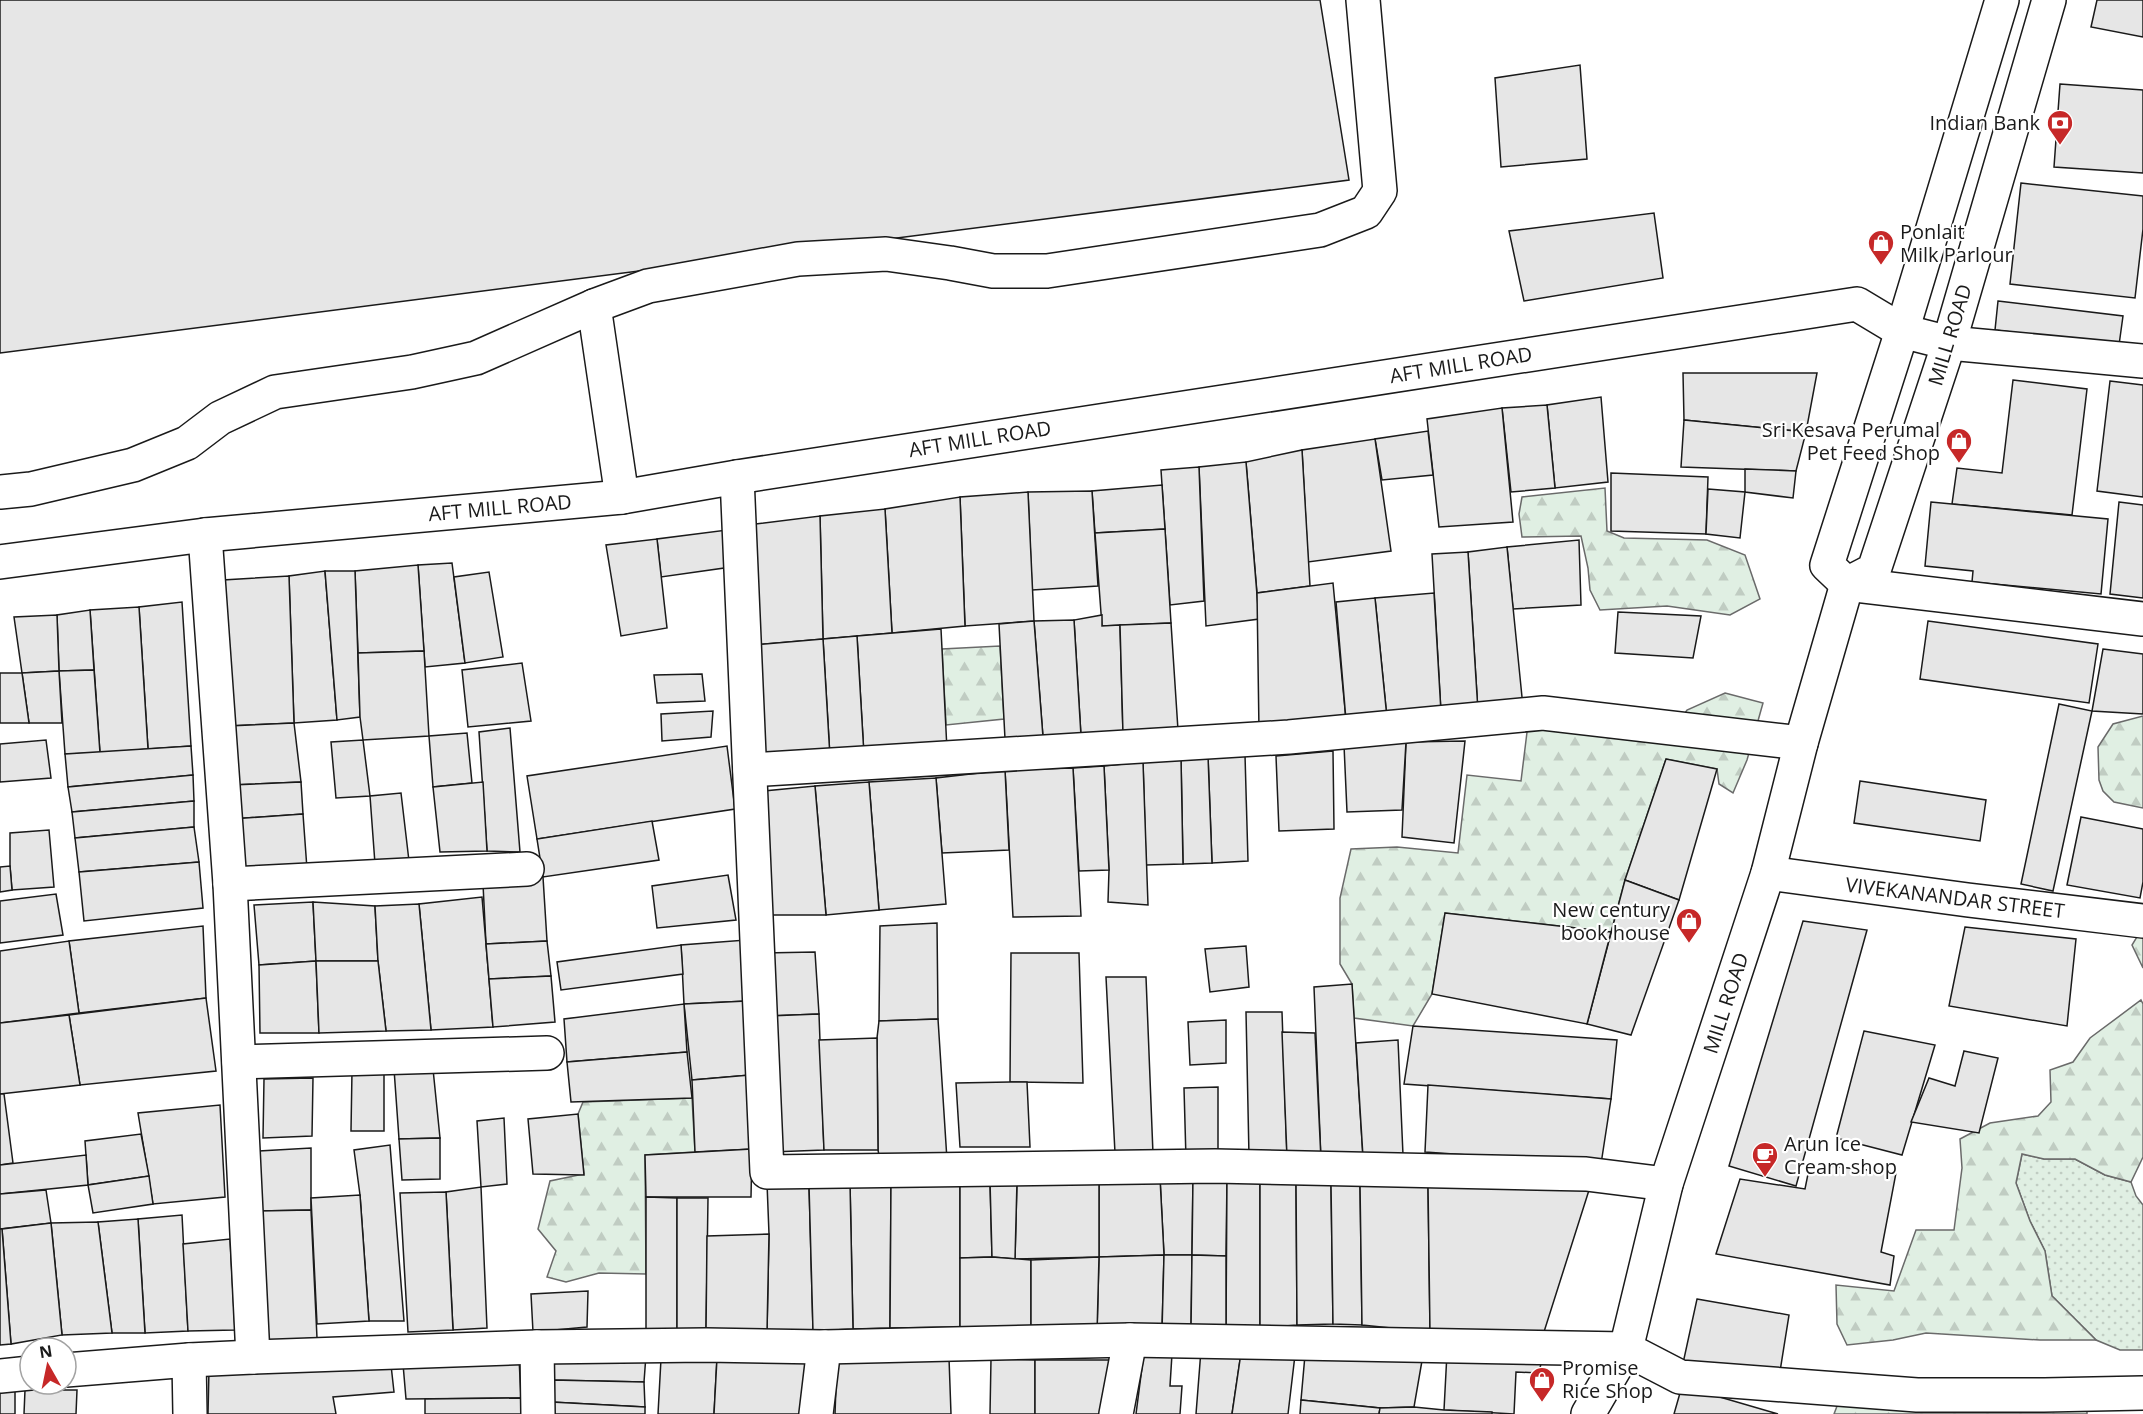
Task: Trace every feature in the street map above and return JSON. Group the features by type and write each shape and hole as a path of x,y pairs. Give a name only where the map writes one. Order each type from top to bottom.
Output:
{"street":[{"path":"0,492 31,489 133,465 187,443 220,418 275,392 412,372 476,358 594,306 648,286 798,259 886,254 993,271 1047,271 1320,230 1366,212 1380,190 1363,0"},
{"path":"2002,0 1902,331 1827,565 1847,584 2143,618"},
{"name":"MILL ROAD","path":"1597,1407 1626,1349 1666,1184 1768,873 1801,743 1847,584 1874,570 1949,343 2049,0"},
{"name":"AFT MILL ROAD","path":"0,562 205,535 622,497 737,477 1857,304 1902,331 1949,343 2143,361"},
{"path":"594,306 622,497"},
{"path":"737,477 767,1172 1215,1166 1586,1174 1666,1184"},
{"path":"205,535 230,884 253,1357"},
{"path":"750,770 1289,737 1543,713 1801,743"},
{"path":"230,884 527,869"},
{"name":"VIVEKANANDAR STREET","path":"1768,873 2143,921"},
{"path":"239,1062 547,1053"},
{"path":"1116,1414 1130,1340"},
{"path":"78,1369 189,1360 537,1347 706,1345 824,1347 1130,1340 1626,1349 1680,1377 1917,1395 2143,1393"},
{"path":"537,1347 538,1414"},
{"path":"816,1414 824,1347"},
{"path":"189,1360 190,1414"},
{"path":"0,1376 18,1374"}],"green space":[{"path":"1605,488 1607,531 1624,538 1707,540 1745,555 1760,599 1730,615 1667,606 1600,610 1590,590 1581,536 1522,537 1519,514 1522,497"},
{"path":"1000,646 1004,719 946,725 942,649"},
{"path":"1725,693 1763,703 1747,760 1733,793 1719,784 1717,769 1666,759 1625,880 1611,932 1445,913 1432,994 1413,1026 1354,1018 1352,984 1340,964 1340,898 1351,849 1397,847 1458,853 1467,775 1521,781 1528,724 1667,739 1687,710"},
{"path":"2143,716 2143,808 2114,802 2103,791 2099,780 2098,747 2113,724"},
{"path":"2143,927 2143,968 2132,945"},
{"path":"2141,1000 2143,1004 2143,1157 2131,1182 2105,1175 2075,1159 2044,1159 2022,1154 2016,1183 2030,1221 2045,1251 2052,1296 2096,1340 2040,1340 1926,1333 1893,1340 1847,1345 1837,1324 1836,1285 1894,1291 1916,1230 1954,1230 1962,1168 1960,1139 1990,1123 2038,1116 2051,1102 2050,1070 2073,1062 2090,1038"},
{"path":"692,1098 695,1152 645,1155 646,1274 599,1273 566,1282 547,1277 556,1251 538,1229 550,1181 584,1174 578,1114 583,1102"},
{"path":"2022,1154 2044,1159 2075,1159 2105,1175 2131,1182 2136,1196 2143,1205 2143,1350 2120,1350 2096,1340 2052,1296 2045,1251 2030,1221 2016,1183"},
{"path":"1839,1401 2087,1408 2087,1414 1834,1414"}],"building":[{"path":"0,0 1320,0 1349,180 0,353"},
{"path":"2097,0 2143,0 2143,37 2091,27"},
{"path":"1580,65 1587,159 1501,167 1495,78"},
{"path":"2060,84 2143,90 2143,173 2054,167"},
{"path":"2021,183 2143,196 2143,229 2135,298 2010,284"},
{"path":"1654,213 1663,278 1524,301 1509,231"},
{"path":"1998,301 2123,316 2119,345 1995,330"},
{"path":"1683,373 1817,373 1806,432 1684,420"},
{"path":"2013,380 2087,389 2072,515 1952,504 1957,468 2002,473"},
{"path":"2110,381 2143,385 2143,497 2097,491"},
{"path":"1601,397 1608,482 1555,488 1547,405"},
{"path":"1547,405 1555,488 1511,492 1502,408"},
{"path":"1502,408 1513,522 1439,527 1427,419"},
{"path":"1684,420 1806,432 1796,471 1681,467"},
{"path":"1428,431 1433,475 1382,480 1375,439"},
{"path":"1375,439 1391,551 1308,562 1302,450"},
{"path":"1302,450 1310,586 1257,593 1246,462"},
{"path":"1246,462 1259,619 1206,626 1199,467"},
{"path":"1199,467 1204,601 1170,605 1161,470"},
{"path":"1745,469 1796,471 1793,498 1745,492"},
{"path":"1611,473 1708,477 1706,534 1611,531"},
{"path":"1162,485 1165,529 1095,533 1092,491"},
{"path":"1708,489 1745,492 1740,538 1706,534"},
{"path":"1092,491 1098,586 1032,590 1028,492"},
{"path":"1028,492 1034,621 965,626 960,497"},
{"path":"960,497 965,626 892,633 885,509"},
{"path":"1931,502 2108,519 2101,594 1972,582 1973,571 1925,566"},
{"path":"2119,502 2143,505 2143,598 2110,594"},
{"path":"885,509 892,633 823,639 820,516"},
{"path":"820,516 823,639 753,645 747,525"},
{"path":"1165,529 1171,623 1102,626 1095,533"},
{"path":"727,530 731,567 661,577 657,539"},
{"path":"657,539 667,628 621,636 606,545"},
{"path":"1579,540 1581,605 1513,609 1507,547"},
{"path":"1507,547 1523,707 1478,711 1468,552"},
{"path":"1468,552 1478,711 1441,712 1432,554"},
{"path":"452,563 465,663 425,667 418,565"},
{"path":"418,565 424,651 358,653 355,571"},
{"path":"325,571 337,720 294,723 289,576"},
{"path":"325,571 355,571 360,717 337,720"},
{"path":"489,572 503,657 465,663 454,577"},
{"path":"289,576 294,723 228,726 223,580"},
{"path":"1333,583 1346,720 1259,731 1257,593"},
{"path":"1434,593 1441,712 1387,718 1375,598"},
{"path":"1375,598 1387,718 1346,720 1336,602"},
{"path":"182,602 191,746 148,749 139,607"},
{"path":"139,607 148,749 100,753 90,610"},
{"path":"90,610 94,670 59,671 57,615"},
{"path":"1618,612 1701,616 1693,658 1615,653"},
{"path":"57,615 59,671 22,673 14,617"},
{"path":"1102,615 1102,626 1120,625 1123,734 1081,736 1074,620"},
{"path":"1074,620 1081,736 1043,737 1034,621"},
{"path":"1034,621 1043,737 1005,739 999,624"},
{"path":"1928,621 2098,644 2089,703 1920,679"},
{"path":"1171,623 1178,730 1123,734 1120,625"},
{"path":"941,629 947,750 864,755 857,636"},
{"path":"857,636 864,755 830,757 823,639"},
{"path":"823,639 830,757 760,757 753,645"},
{"path":"2103,649 2143,654 2143,714 2092,711"},
{"path":"424,651 429,736 363,740 358,653"},
{"path":"522,663 531,721 468,727 462,670"},
{"path":"94,670 100,753 65,754 59,671"},
{"path":"59,671 62,723 29,723 22,673"},
{"path":"0,673 22,673 29,723 0,723"},
{"path":"702,674 705,701 657,703 654,675"},
{"path":"2059,704 2092,711 2053,891 2021,884"},
{"path":"713,711 711,737 662,741 661,714"},
{"path":"294,723 301,782 231,785 228,726"},
{"path":"510,728 520,852 487,851 479,732"},
{"path":"467,733 472,783 433,787 429,736"},
{"path":"46,740 51,778 0,782 0,744"},
{"path":"363,740 370,796 336,798 331,742"},
{"path":"1465,741 1454,843 1402,837 1406,742"},
{"path":"1406,742 1402,810 1347,812 1344,745"},
{"path":"191,746 193,775 68,787 65,754"},
{"path":"727,746 735,809 537,839 527,776"},
{"path":"1333,751 1334,829 1279,831 1276,756"},
{"path":"1245,755 1248,861 1212,863 1208,756"},
{"path":"1208,756 1212,863 1183,864 1181,758"},
{"path":"1181,758 1183,864 1146,865 1143,762"},
{"path":"1666,759 1717,769 1679,900 1625,880"},
{"path":"1143,762 1148,905 1108,902 1109,870 1104,766"},
{"path":"1104,766 1109,870 1079,871 1073,768"},
{"path":"1073,768 1081,916 1013,917 1005,770"},
{"path":"1005,770 1009,850 942,853 936,778"},
{"path":"193,775 194,801 72,812 68,787"},
{"path":"936,778 946,904 879,910 869,782"},
{"path":"1860,781 1986,800 1980,841 1854,823"},
{"path":"301,782 303,814 232,819 231,785"},
{"path":"483,782 487,851 440,852 433,787"},
{"path":"869,782 879,910 826,915 815,786"},
{"path":"815,786 826,915 769,915 764,791"},
{"path":"401,793 409,861 375,864 370,796"},
{"path":"194,801 194,827 75,838 72,812"},
{"path":"303,814 307,869 235,871 232,819"},
{"path":"2081,817 2143,829 2143,882 2140,898 2067,885"},
{"path":"652,821 659,860 543,877 537,839"},
{"path":"194,827 199,862 79,872 75,838"},
{"path":"49,830 54,887 12,890 10,833"},
{"path":"199,862 203,908 84,921 79,872"},
{"path":"10,866 12,890 0,892 0,867"},
{"path":"728,875 736,920 657,928 652,886"},
{"path":"543,877 547,941 486,944 483,884"},
{"path":"1625,880 1679,900 1631,1035 1587,1024"},
{"path":"56,894 63,935 0,943 0,901"},
{"path":"482,897 493,1027 431,1030 419,904"},
{"path":"313,902 316,961 259,965 254,905"},
{"path":"313,902 375,906 378,961 316,961"},
{"path":"419,904 431,1030 386,1031 378,961 375,906"},
{"path":"1445,913 1611,932 1587,1024 1432,994"},
{"path":"1803,921 1867,930 1796,1186 1729,1166"},
{"path":"937,923 938,1019 879,1021 880,926"},
{"path":"203,926 206,998 79,1013 69,941"},
{"path":"1965,927 2076,939 2067,1026 1949,1006"},
{"path":"746,940 747,1001 684,1004 681,945"},
{"path":"69,941 79,1013 0,1023 0,951"},
{"path":"547,941 551,976 489,979 486,944"},
{"path":"681,945 683,974 561,990 557,962"},
{"path":"1246,946 1249,987 1210,992 1205,949"},
{"path":"815,952 819,1014 768,1016 763,953"},
{"path":"1011,953 1079,953 1083,1083 1010,1082"},
{"path":"316,961 319,1033 260,1033 259,965"},
{"path":"316,961 378,961 386,1031 319,1033"},
{"path":"551,976 555,1022 493,1027 489,979"},
{"path":"1106,977 1146,977 1153,1154 1115,1153"},
{"path":"1352,984 1363,1157 1321,1160 1314,987"},
{"path":"206,998 216,1071 80,1085 69,1015"},
{"path":"747,1001 750,1075 692,1080 684,1004"},
{"path":"684,1004 687,1052 567,1062 564,1019"},
{"path":"1246,1012 1282,1012 1287,1157 1249,1156"},
{"path":"819,1014 824,1150 771,1152 768,1016"},
{"path":"69,1015 80,1085 0,1094 0,1023"},
{"path":"938,1019 947,1160 880,1161 877,1038 879,1021"},
{"path":"1226,1020 1226,1063 1190,1065 1188,1022"},
{"path":"1413,1026 1617,1040 1611,1099 1404,1084"},
{"path":"1864,1031 1935,1045 1902,1155 1836,1138"},
{"path":"1282,1032 1315,1033 1321,1160 1287,1157"},
{"path":"877,1038 878,1150 824,1150 819,1040"},
{"path":"1398,1040 1403,1155 1363,1157 1356,1043"},
{"path":"1964,1051 1998,1058 1979,1133 1911,1122 1929,1078 1955,1086"},
{"path":"687,1052 692,1098 571,1102 567,1062"},
{"path":"384,1069 384,1131 351,1131 352,1071"},
{"path":"394,1069 433,1069 440,1138 399,1139"},
{"path":"750,1075 752,1149 695,1152 692,1080"},
{"path":"313,1078 312,1136 263,1138 264,1079"},
{"path":"1027,1082 1030,1147 960,1147 956,1083"},
{"path":"1428,1085 1611,1099 1601,1164 1425,1152"},
{"path":"1218,1087 1218,1159 1186,1159 1184,1088"},
{"path":"0,1094 4,1094 13,1163 0,1165"},
{"path":"220,1105 225,1197 153,1204 138,1113"},
{"path":"578,1114 584,1175 533,1174 528,1119"},
{"path":"504,1118 507,1184 481,1187 477,1121"},
{"path":"141,1134 149,1176 88,1185 85,1141"},
{"path":"440,1138 440,1179 402,1180 399,1139"},
{"path":"390,1145 404,1321 369,1321 360,1195 354,1150"},
{"path":"311,1148 311,1210 258,1211 259,1151"},
{"path":"752,1149 751,1197 646,1197 645,1155"},
{"path":"86,1155 88,1185 0,1194 0,1165"},
{"path":"1810,1164 1896,1173 1881,1252 1894,1256 1890,1285 1716,1254 1740,1179 1805,1189"},
{"path":"149,1176 153,1204 93,1213 88,1185"},
{"path":"1193,1176 1192,1255 1164,1255 1160,1178"},
{"path":"1193,1176 1227,1177 1226,1256 1192,1255"},
{"path":"1227,1177 1260,1179 1260,1328 1226,1328"},
{"path":"1160,1178 1164,1255 1099,1257 1099,1179"},
{"path":"1099,1179 1099,1257 1015,1259 1017,1181"},
{"path":"1260,1179 1296,1180 1297,1325 1260,1328"},
{"path":"1296,1180 1331,1184 1333,1324 1297,1325"},
{"path":"891,1181 890,1328 853,1329 850,1183"},
{"path":"891,1181 960,1184 960,1327 890,1328"},
{"path":"990,1181 992,1257 960,1258 960,1184"},
{"path":"990,1181 1017,1181 1015,1259 992,1257"},
{"path":"767,1183 809,1185 813,1331 767,1332 769,1234"},
{"path":"850,1183 853,1329 813,1331 809,1185"},
{"path":"1331,1184 1360,1184 1362,1325 1333,1324"},
{"path":"1360,1184 1428,1185 1430,1332 1362,1325"},
{"path":"1428,1185 1590,1187 1543,1335 1430,1332"},
{"path":"481,1187 487,1328 453,1330 446,1192"},
{"path":"46,1190 51,1223 0,1229 0,1194"},
{"path":"446,1192 453,1330 408,1332 400,1193"},
{"path":"360,1195 369,1321 317,1324 311,1198"},
{"path":"646,1197 677,1198 677,1335 646,1335"},
{"path":"677,1198 708,1198 706,1333 677,1335"},
{"path":"311,1210 317,1338 266,1341 258,1211"},
{"path":"182,1215 188,1331 145,1333 138,1219"},
{"path":"138,1219 145,1333 112,1333 98,1222"},
{"path":"98,1222 112,1333 62,1335 51,1223"},
{"path":"51,1223 62,1335 18,1336 18,1343 11,1344 2,1229"},
{"path":"0,1229 2,1229 11,1344 0,1345"},
{"path":"769,1234 767,1332 706,1333 707,1236"},
{"path":"230,1239 235,1330 188,1331 183,1244"},
{"path":"1164,1255 1162,1331 1097,1333 1099,1257"},
{"path":"1164,1255 1192,1255 1191,1330 1162,1331"},
{"path":"1192,1255 1226,1256 1226,1328 1191,1330"},
{"path":"992,1257 1031,1260 1031,1330 960,1327 960,1258"},
{"path":"1099,1257 1097,1333 1031,1330 1031,1260"},
{"path":"588,1291 587,1327 533,1332 531,1294"},
{"path":"1697,1299 1789,1315 1778,1384 1680,1377"},
{"path":"1201,1350 1241,1353 1232,1414 1196,1414"},
{"path":"1144,1352 1172,1354 1170,1386 1182,1386 1180,1414 1136,1414"},
{"path":"1241,1353 1295,1355 1288,1414 1232,1414"},
{"path":"1447,1353 1543,1354 1539,1373 1516,1372 1514,1414 1444,1410"},
{"path":"646,1355 644,1382 551,1380 552,1356"},
{"path":"1305,1355 1423,1355 1414,1407 1380,1408 1301,1400"},
{"path":"519,1358 521,1398 406,1399 403,1364"},
{"path":"717,1358 714,1414 658,1414 661,1359"},
{"path":"717,1358 811,1362 802,1414 714,1414"},
{"path":"949,1358 951,1414 835,1414 837,1359"},
{"path":"991,1359 1035,1360 1035,1414 990,1414"},
{"path":"1035,1360 1115,1360 1107,1414 1035,1414"},
{"path":"391,1365 394,1392 333,1397 336,1414 208,1414 209,1369"},
{"path":"551,1380 644,1382 645,1407 551,1402"},
{"path":"15,1386 15,1414 0,1414 0,1387"},
{"path":"1682,1386 1778,1414 1674,1414"},
{"path":"25,1396 77,1396 76,1414 24,1414"},
{"path":"521,1398 522,1414 425,1414 425,1399"},
{"path":"1301,1400 1380,1408 1379,1414 1300,1414"},
{"path":"551,1402 645,1407 645,1414 550,1414"},
{"path":"1414,1407 1492,1412 1492,1414 1379,1414 1380,1408"}],"place":[{"name":"Indian Bank","path":"2060,146"},
{"name":"Ponlait Milk Parlour","path":"1881,266"},
{"name":"Sri Kesava Perumal Pet Feed Shop","path":"1959,464"},
{"name":"New century book house","path":"1689,944"},
{"name":"Arun Ice Cream shop","path":"1765,1178"},
{"name":"Promise Rice Shop","path":"1542,1403"}]}
